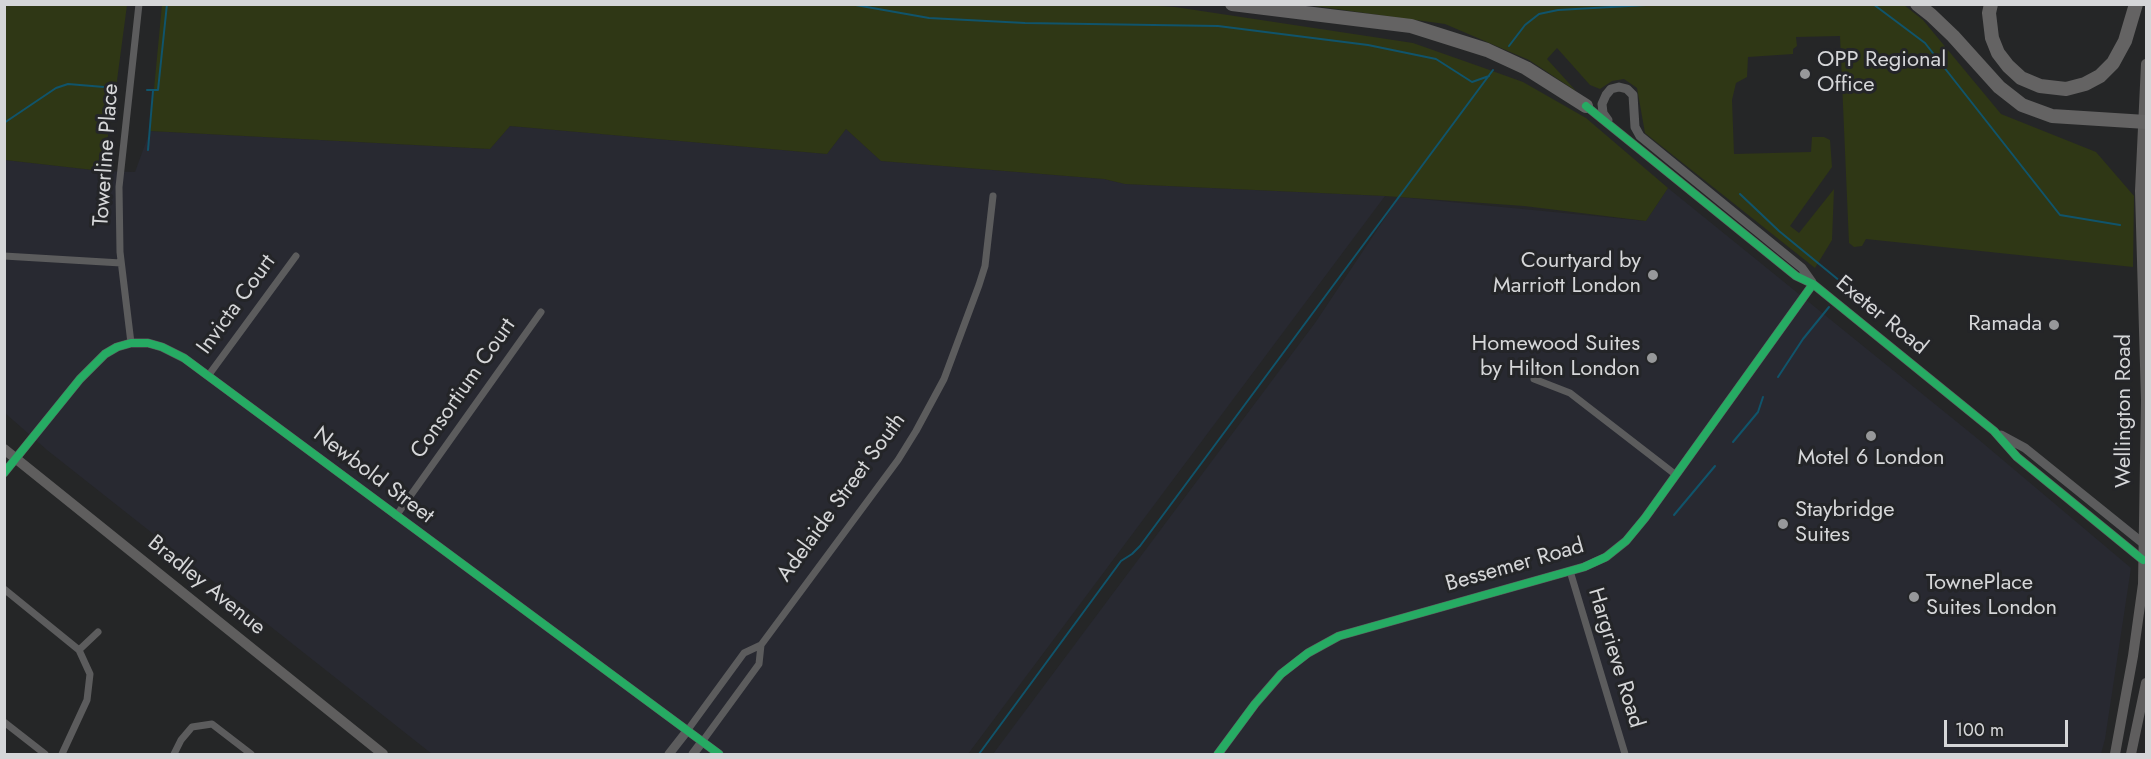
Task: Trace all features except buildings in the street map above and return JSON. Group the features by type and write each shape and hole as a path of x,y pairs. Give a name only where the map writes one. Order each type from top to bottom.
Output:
{"highway":[{"path":"1232,4 1411,26 1487,50 1526,68 1586,106"},
{"path":"1917,4 1953,36 1999,87 2022,105 2052,116 2145,122"},
{"path":"1991,4 1989,13 1992,39 1998,53 2008,66 2021,78 2040,86 2066,89 2085,84 2100,76 2113,63 2125,41 2136,4"}],"main road":[{"name":"Wellington Road","path":"2115,754 2133,656 2145,553 2146,400 2140,191 2146,64"},
{"name":"Bradley Avenue","path":"4,449 383,754"},
{"path":"2131,754 2146,683"}],"street":[{"name":"Towerline Place","path":"131,343 118,226 119,188 140,4"},
{"name":"Exeter Road","path":"1612,126 1603,113 1602,104 1611,89 1619,87 1627,89 1633,95 1633,118 1635,128 1640,135 1802,268 1813,284"},
{"name":"Exeter Road","path":"1586,106 1796,276 1813,284 1994,431 2017,457 2145,553"},
{"name":"Adelaide Street South","path":"669,754 744,653 760,645 898,460 916,431 944,379 979,285 985,266 993,196"},
{"name":"Invicta Court","path":"208,376 296,255"},
{"path":"4,256 121,263"},
{"name":"Bessemer Road","path":"1218,754 1255,704 1281,674 1308,653 1339,636 1570,571 1606,556 1626,541 1813,284"},
{"name":"Consortium Court","path":"396,516 541,312"},
{"path":"4,473 97,361 117,347 131,343"},
{"name":"Newbold Street","path":"131,343 148,343 184,358 718,754"},
{"path":"1534,379 1570,393 1676,475"},
{"name":"Exeter Road","path":"1994,431 2025,448 2145,553"},
{"name":"Hargrieve Road","path":"1570,571 1625,754"},
{"path":"4,589 79,650 90,674 87,700 62,754"},
{"path":"79,650 98,632"},
{"name":"Adelaide Street South","path":"693,754 759,664 760,645"},
{"path":"4,722 45,754"},
{"path":"174,754 181,740 192,727 212,724 251,754"}],"shaded area":[{"path":"510,126 827,154 846,129 881,161 1104,179 1125,184 1385,196 968,754 432,754 47,450 5,413 5,160 102,171 135,172 150,131 490,149"},
{"path":"1668,188 1978,439 2131,568 2101,754 993,754 1315,323 1399,197 1646,221"}],"green space":[{"path":"5,4 127,5 102,171 5,160"},
{"path":"1124,4 1175,7 1413,43 1523,82 1586,118 1668,188 1646,221 1524,206 1385,196 1125,184 1104,179 881,161 846,129 827,154 510,126 490,149 150,131 162,5"},
{"path":"1307,5 1904,5 1923,20 2001,114 2096,152 2134,196 2133,267 1866,239 1862,246 1854,247 1849,243 1840,36 1796,37 1797,46 1793,49 1793,54 1748,57 1747,77 1736,83 1732,100 1734,154 1811,152 1812,137 1824,137 1830,140 1832,167 1790,226 1799,233 1834,189 1832,240 1815,268 1645,133 1637,88 1624,79 1612,81 1600,89 1590,85 1557,48 1547,59 1576,91 1529,60 1445,24"}],"waterway":[{"path":"147,90 158,90 167,4"},
{"path":"850,4 929,18 1025,23 1218,26 1368,45 1436,59 1472,82 1489,76"},
{"path":"1509,46 1525,25 1539,14 1558,10 1664,4"},
{"path":"1873,4 1925,43 2060,215 2120,225"},
{"path":"979,754 1121,561 1140,546 1493,70"},
{"path":"4,123 56,88 68,84 116,88"},
{"path":"148,150 153,91"},
{"path":"1740,194 1779,231 1846,286"},
{"path":"1841,291 1850,282"},
{"path":"1778,377 1803,339 1829,307"},
{"path":"1733,442 1758,412 1763,397"},
{"path":"1674,515 1715,466"}],"cycle path":[{"path":"1586,106 1796,276 1813,284 1994,431 2017,457 2143,560"},
{"path":"1218,754 1255,704 1281,674 1308,653 1339,636 1584,567 1606,557 1626,541 1645,518 1813,284"},
{"path":"4,473 80,379 105,354 131,343 148,343 162,347 184,358 719,754"}],"place":[{"name":"OPP Regional Office","path":"1805,74"},
{"name":"Courtyard by Marriott London","path":"1653,275"},
{"name":"Ramada","path":"2054,325"},
{"name":"Homewood Suites by Hilton London","path":"1652,358"},
{"name":"Motel 6 London","path":"1871,436"},
{"name":"Staybridge Suites","path":"1783,524"},
{"name":"TownePlace Suites London","path":"1914,597"}]}
